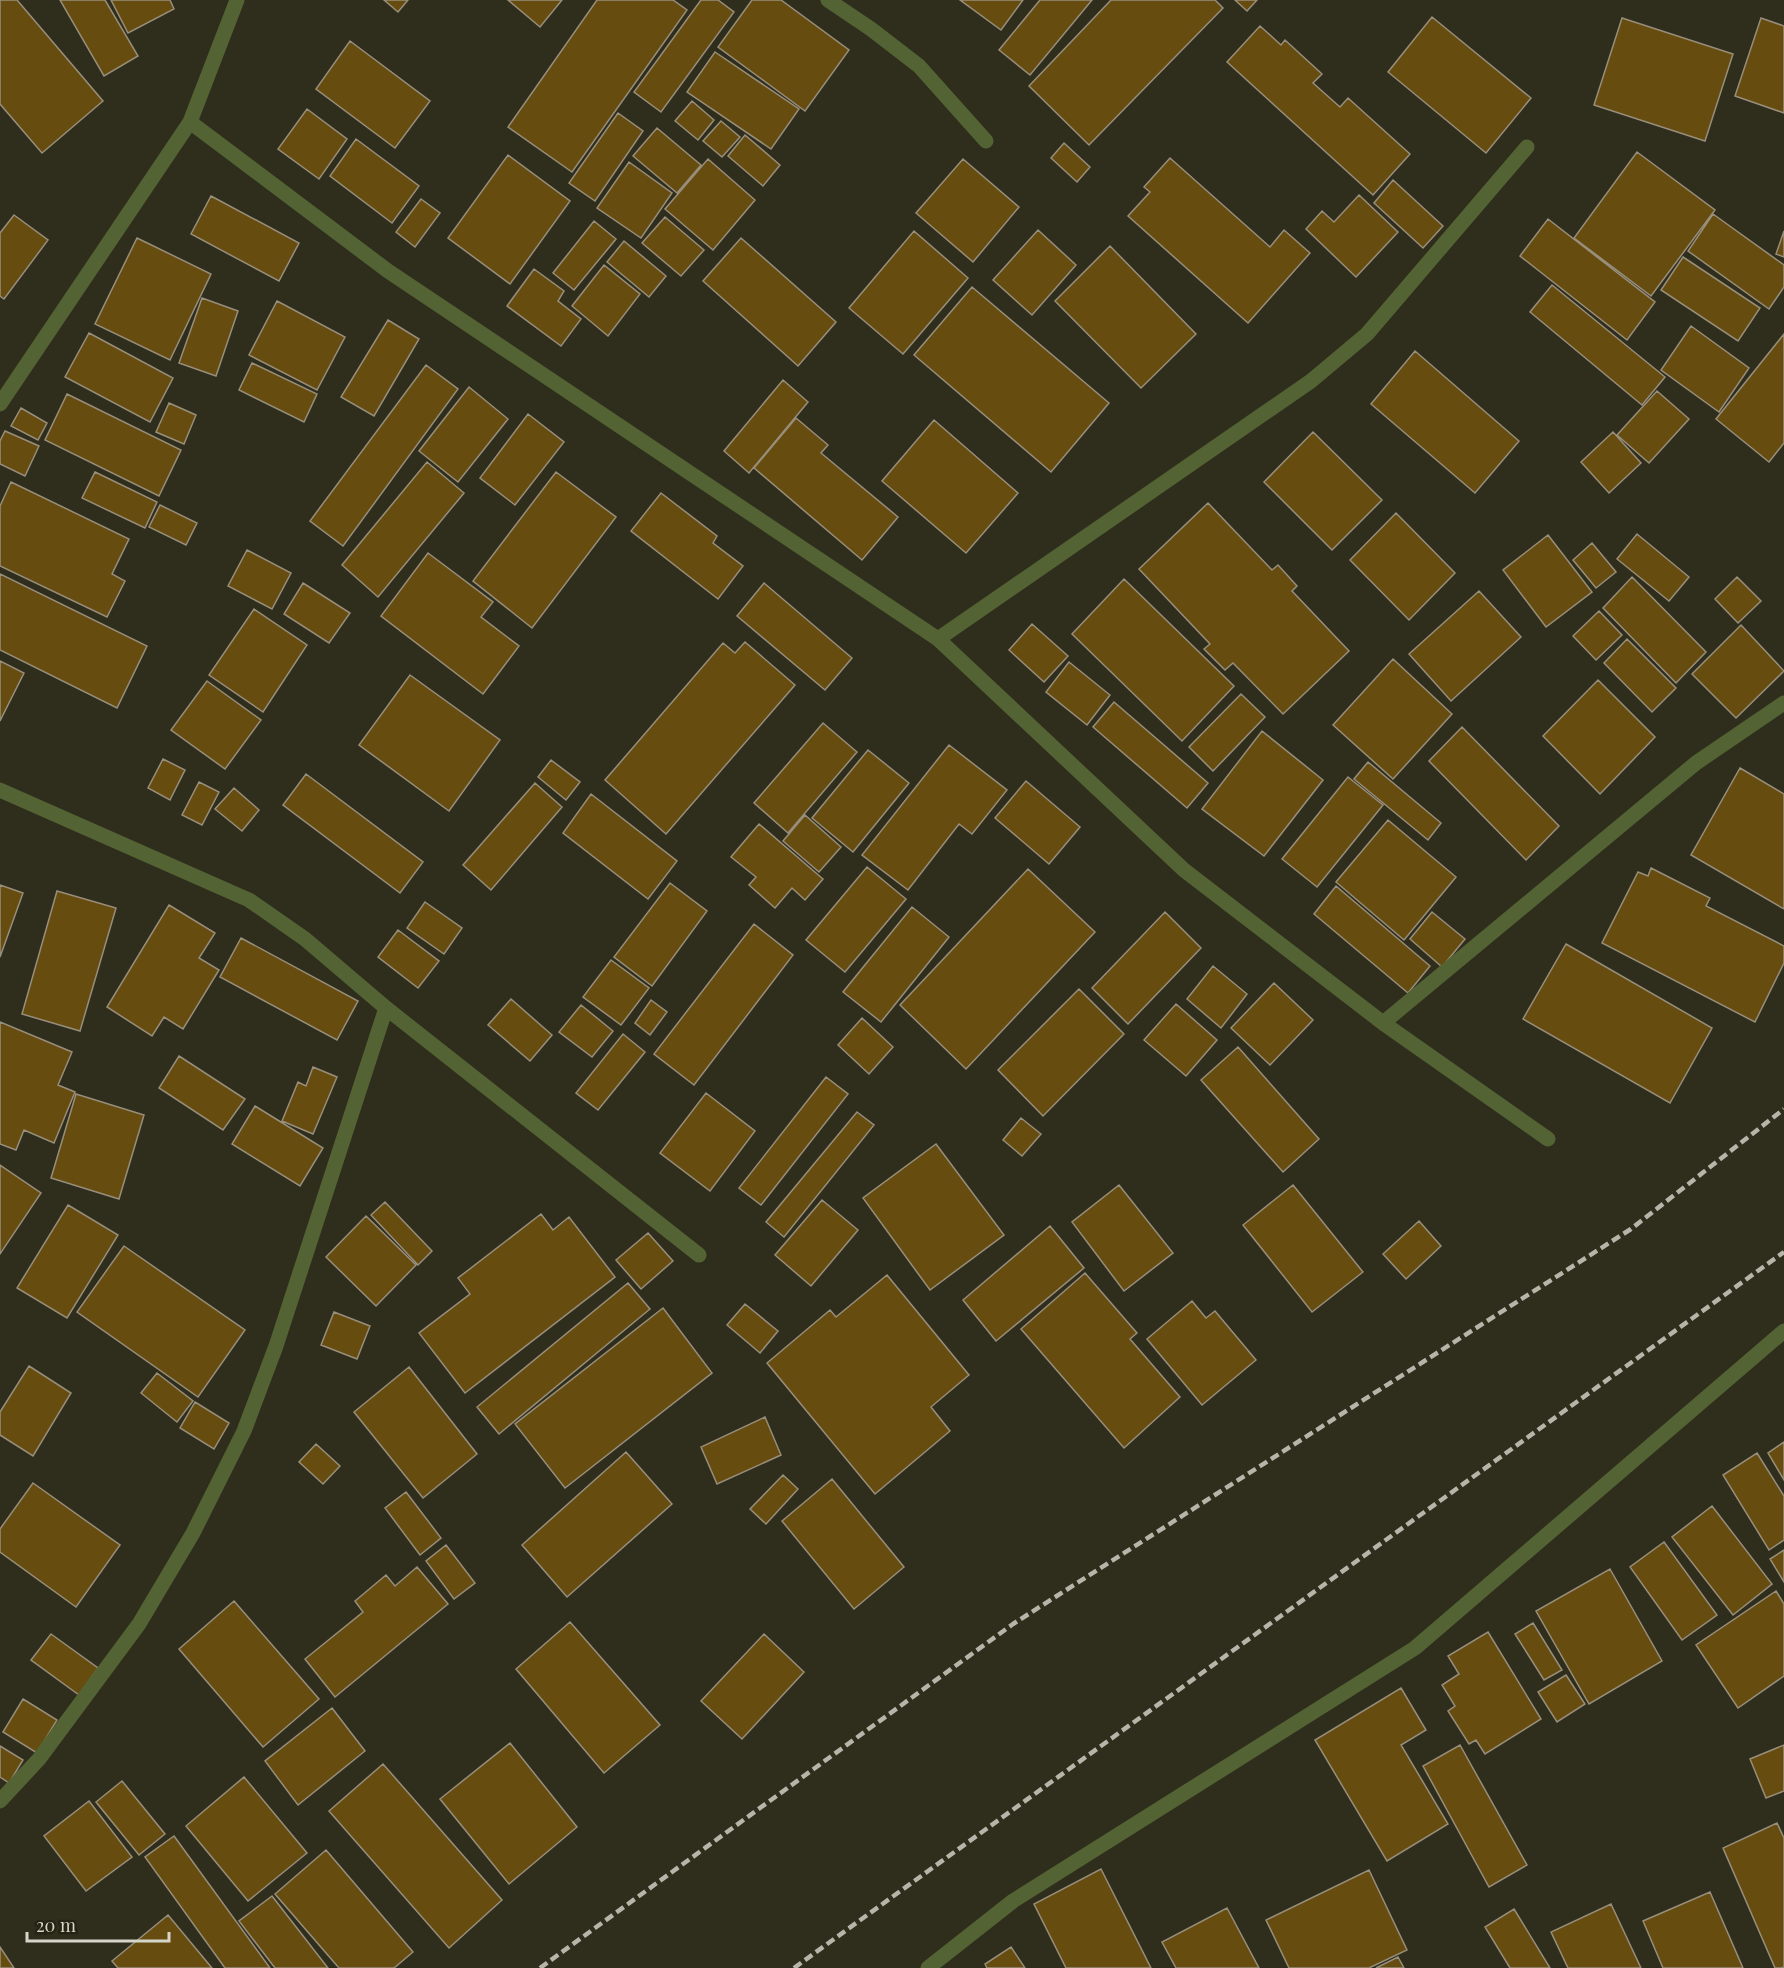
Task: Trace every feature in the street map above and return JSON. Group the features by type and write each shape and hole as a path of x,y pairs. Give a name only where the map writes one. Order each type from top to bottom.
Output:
{"street":[{"path":"828,0 919,66 986,141"},
{"path":"0,404 190,122 234,1"},
{"path":"190,122 388,271 938,639 1185,870 1383,1023 1548,1139"},
{"path":"938,639 1258,418 1319,374 1367,334 1527,147"},
{"path":"1383,1023 1696,763 1784,703"},
{"path":"0,790 249,900 305,939 386,1008 699,1255"},
{"path":"0,1801 39,1759 139,1624 193,1533 244,1431 276,1346 386,1008"},
{"path":"928,1968 1013,1901 1414,1648 1784,1331"}],"building":[{"path":"0,0 17,0 103,101 42,153 0,104"},
{"path":"60,0 105,0 138,56 104,76"},
{"path":"111,0 170,0 174,9 128,33"},
{"path":"384,0 408,0 398,12"},
{"path":"508,0 562,0 540,27"},
{"path":"597,0 673,0 687,10 572,172 508,127"},
{"path":"701,0 718,0 734,12 661,112 634,92"},
{"path":"752,0 781,0 849,50 805,111 718,47"},
{"path":"960,0 1023,0 1001,30"},
{"path":"1040,0 1092,0 1030,75 999,50"},
{"path":"1111,0 1215,0 1223,8 1089,145 1029,86"},
{"path":"1235,0 1257,0 1247,11"},
{"path":"1432,17 1531,98 1486,153 1388,72"},
{"path":"1622,18 1733,54 1705,141 1594,105"},
{"path":"1761,18 1784,26 1784,113 1735,96"},
{"path":"1260,26 1281,45 1285,40 1322,74 1313,83 1340,107 1348,98 1410,154 1373,195 1227,62"},
{"path":"350,41 430,101 395,148 316,89"},
{"path":"715,52 799,109 771,149 687,92"},
{"path":"692,101 714,120 698,140 675,121"},
{"path":"307,109 347,139 319,179 278,149"},
{"path":"618,113 643,131 595,201 569,183"},
{"path":"721,121 740,137 722,157 703,141"},
{"path":"657,128 701,165 677,193 633,156"},
{"path":"745,135 780,165 763,186 728,156"},
{"path":"356,139 419,186 392,223 330,176"},
{"path":"1064,143 1090,167 1077,182 1051,158"},
{"path":"1637,152 1715,210 1651,296 1574,238"},
{"path":"508,155 570,201 510,284 448,238"},
{"path":"1170,158 1270,247 1284,230 1310,253 1248,323 1128,216 1150,192 1144,187"},
{"path":"708,159 755,200 713,250 665,209"},
{"path":"963,159 1019,207 973,262 916,213"},
{"path":"629,162 672,193 641,238 597,208"},
{"path":"1393,180 1443,226 1423,248 1374,203"},
{"path":"1359,195 1398,232 1356,277 1306,229 1322,211 1334,222"},
{"path":"211,196 299,243 279,281 191,234"},
{"path":"421,199 440,213 415,247 396,232"},
{"path":"1713,214 1784,265 1784,287 1769,309 1688,251"},
{"path":"14,215 48,240 4,299 0,296 0,233"},
{"path":"665,217 704,250 681,276 642,243"},
{"path":"1548,219 1655,302 1627,340 1520,256"},
{"path":"594,221 616,239 574,290 553,273"},
{"path":"1038,230 1076,265 1032,315 993,280"},
{"path":"914,231 968,278 903,354 849,308"},
{"path":"1784,231 1784,257 1776,254"},
{"path":"137,238 211,274 170,360 95,324"},
{"path":"741,238 836,322 798,366 703,281"},
{"path":"624,241 666,276 649,297 607,262"},
{"path":"1110,246 1196,334 1141,388 1055,301"},
{"path":"1683,257 1760,308 1738,341 1661,290"},
{"path":"604,265 640,294 608,336 572,306"},
{"path":"534,269 564,291 558,301 581,319 561,346 507,306"},
{"path":"1552,285 1665,377 1642,405 1530,312"},
{"path":"972,287 1109,403 1051,472 914,355"},
{"path":"202,298 238,311 216,376 179,363"},
{"path":"277,301 345,337 317,390 249,355"},
{"path":"388,320 419,339 374,416 341,397"},
{"path":"1691,326 1749,368 1719,412 1661,370"},
{"path":"89,333 173,378 150,422 65,377"},
{"path":"1784,334 1784,443 1769,462 1716,419"},
{"path":"1415,351 1519,441 1475,493 1371,404"},
{"path":"252,363 317,394 304,422 239,390"},
{"path":"426,365 458,389 343,546 310,521"},
{"path":"783,380 808,402 749,473 724,451"},
{"path":"469,387 508,419 458,482 419,451"},
{"path":"1657,391 1689,419 1649,463 1617,435"},
{"path":"67,394 181,450 159,496 45,440"},
{"path":"169,403 196,415 184,444 156,432"},
{"path":"21,408 47,423 38,440 11,426"},
{"path":"528,414 564,442 515,505 480,478"},
{"path":"796,418 828,445 821,453 898,517 862,560 754,468"},
{"path":"934,420 1018,493 966,553 882,481"},
{"path":"5,431 39,446 25,476 0,464 0,441"},
{"path":"1313,432 1382,500 1332,550 1264,482"},
{"path":"1613,432 1641,463 1609,493 1581,462"},
{"path":"427,462 464,493 378,597 342,565"},
{"path":"95,472 157,502 145,528 82,498"},
{"path":"556,472 616,517 532,628 473,581"},
{"path":"11,482 129,539 112,574 125,581 107,617 0,566 0,506"},
{"path":"661,493 717,536 713,543 743,566 718,599 631,531"},
{"path":"1208,503 1272,570 1278,565 1297,586 1292,591 1349,651 1283,714 1233,663 1225,670 1204,649 1210,644 1139,569"},
{"path":"160,505 197,523 186,545 149,527"},
{"path":"1396,513 1455,573 1409,620 1350,560"},
{"path":"1637,534 1689,577 1669,601 1617,559"},
{"path":"1548,535 1592,592 1546,627 1503,570"},
{"path":"1592,543 1616,572 1596,588 1573,560"},
{"path":"247,550 291,573 272,609 228,586"},
{"path":"428,553 493,602 481,617 519,646 483,694 381,616"},
{"path":"0,574 147,646 117,708 0,650"},
{"path":"1632,577 1706,652 1676,683 1603,608"},
{"path":"1737,577 1761,601 1738,623 1715,599"},
{"path":"1124,579 1234,686 1182,741 1072,634"},
{"path":"303,583 350,613 329,643 284,614"},
{"path":"764,583 852,658 825,690 737,616"},
{"path":"1479,591 1521,637 1451,701 1409,654"},
{"path":"254,609 307,645 263,712 209,675"},
{"path":"1599,611 1622,635 1596,660 1573,636"},
{"path":"1032,624 1068,656 1044,682 1009,650"},
{"path":"1741,625 1784,671 1736,718 1692,674"},
{"path":"1627,639 1676,688 1652,712 1604,663"},
{"path":"745,642 795,685 666,834 605,780 723,643 735,653"},
{"path":"1393,659 1452,714 1393,779 1333,725"},
{"path":"0,661 24,673 0,721"},
{"path":"1069,662 1110,695 1087,725 1046,692"},
{"path":"410,675 500,740 449,811 359,745"},
{"path":"1598,680 1655,737 1600,794 1543,736"},
{"path":"207,681 261,720 225,769 171,730"},
{"path":"1241,694 1265,717 1213,771 1189,747"},
{"path":"1114,702 1208,783 1187,808 1093,727"},
{"path":"823,723 857,752 788,833 754,803"},
{"path":"1462,727 1559,826 1526,860 1429,761"},
{"path":"1262,731 1323,780 1264,856 1202,809"},
{"path":"949,745 1007,790 972,834 959,824 908,890 862,855"},
{"path":"868,750 909,783 853,852 812,818"},
{"path":"163,759 185,770 170,800 148,788"},
{"path":"551,760 580,782 566,800 538,777"},
{"path":"1368,762 1441,823 1428,840 1354,779"},
{"path":"1740,768 1784,794 1784,909 1691,855"},
{"path":"306,774 423,862 400,893 283,805"},
{"path":"1348,777 1383,805 1317,887 1282,859"},
{"path":"1026,781 1080,827 1049,864 995,818"},
{"path":"199,782 219,792 202,825 182,815"},
{"path":"535,783 562,807 491,890 463,865"},
{"path":"234,788 259,810 242,831 215,809"},
{"path":"591,794 677,861 648,899 563,833"},
{"path":"805,815 841,847 819,872 783,841"},
{"path":"1388,820 1456,877 1404,940 1336,882"},
{"path":"759,824 823,879 805,900 792,888 775,908 749,885 756,877 731,857"},
{"path":"867,867 906,899 845,972 806,940"},
{"path":"1651,868 1710,898 1706,906 1784,946 1784,963 1755,1022 1602,943 1638,872 1648,876"},
{"path":"1028,869 1095,932 966,1069 900,1005"},
{"path":"670,883 707,911 652,986 614,957"},
{"path":"0,885 23,893 0,957"},
{"path":"1336,886 1430,966 1408,993 1314,914"},
{"path":"57,891 116,908 80,1031 22,1014"},
{"path":"425,902 462,928 444,954 407,928"},
{"path":"169,905 215,933 199,958 219,970 183,1029 164,1017 152,1036 107,1007"},
{"path":"912,907 949,937 881,1022 843,992"},
{"path":"1165,912 1201,948 1128,1024 1092,988"},
{"path":"1432,912 1465,939 1442,967 1410,939"},
{"path":"754,924 793,955 694,1085 654,1054"},
{"path":"398,930 439,961 418,988 378,957"},
{"path":"241,938 358,1001 337,1040 220,977"},
{"path":"1566,944 1712,1028 1670,1103 1523,1019"},
{"path":"611,960 649,988 621,1025 583,997"},
{"path":"1213,966 1247,994 1221,1028 1187,999"},
{"path":"1274,983 1313,1020 1270,1065 1231,1028"},
{"path":"1079,989 1124,1034 1043,1116 998,1070"},
{"path":"511,999 552,1035 530,1061 488,1025"},
{"path":"651,1000 667,1012 650,1035 635,1023"},
{"path":"1176,1004 1217,1040 1186,1076 1144,1040"},
{"path":"581,1005 613,1031 592,1057 559,1032"},
{"path":"862,1018 893,1047 869,1074 838,1045"},
{"path":"0,1022 72,1052 58,1085 75,1092 54,1143 24,1130 16,1150 0,1144"},
{"path":"623,1034 645,1052 598,1110 576,1093"},
{"path":"1238,1047 1319,1139 1283,1172 1201,1080"},
{"path":"179,1056 245,1099 223,1130 159,1088"},
{"path":"313,1067 337,1077 313,1134 282,1121 298,1082 306,1086"},
{"path":"826,1077 848,1094 761,1205 739,1188"},
{"path":"706,1093 755,1131 710,1191 660,1153"},
{"path":"76,1094 144,1115 119,1199 51,1178"},
{"path":"255,1106 323,1148 300,1186 232,1144"},
{"path":"857,1112 874,1125 784,1237 766,1222"},
{"path":"1021,1118 1041,1134 1022,1156 1003,1140"},
{"path":"936,1144 1004,1235 930,1290 863,1198"},
{"path":"0,1165 41,1193 0,1254"},
{"path":"1119,1185 1173,1253 1124,1291 1072,1222"},
{"path":"1293,1185 1363,1272 1312,1312 1243,1225"},
{"path":"822,1200 858,1230 811,1286 775,1255"},
{"path":"385,1202 432,1251 418,1265 371,1215"},
{"path":"68,1205 118,1235 67,1318 17,1288"},
{"path":"541,1214 553,1230 569,1217 615,1277 465,1393 419,1333 470,1294 458,1278"},
{"path":"366,1216 416,1265 376,1306 326,1257"},
{"path":"1419,1221 1441,1246 1406,1279 1383,1254"},
{"path":"1050,1226 1084,1268 996,1341 963,1300"},
{"path":"648,1233 673,1261 641,1289 616,1260"},
{"path":"124,1246 245,1330 198,1397 77,1312"},
{"path":"1085,1273 1137,1333 1130,1339 1180,1397 1124,1448 1021,1329"},
{"path":"887,1275 969,1375 931,1407 950,1431 875,1494 767,1363 830,1310 836,1317"},
{"path":"628,1283 650,1309 499,1434 477,1407"},
{"path":"1192,1301 1206,1318 1215,1311 1256,1360 1202,1405 1147,1339"},
{"path":"745,1304 778,1331 760,1353 727,1325"},
{"path":"663,1308 712,1373 565,1488 515,1424"},
{"path":"334,1312 370,1326 357,1359 321,1345"},
{"path":"29,1366 71,1393 33,1456 0,1435 0,1412"},
{"path":"409,1367 477,1454 423,1498 354,1412"},
{"path":"157,1373 193,1401 177,1422 141,1393"},
{"path":"195,1402 229,1423 214,1449 180,1428"},
{"path":"765,1417 781,1455 717,1484 701,1447"},
{"path":"1784,1442 1784,1480 1768,1453"},
{"path":"316,1444 340,1466 323,1484 299,1462"},
{"path":"626,1452 672,1504 567,1597 522,1545"},
{"path":"1757,1453 1784,1496 1784,1540 1769,1550 1723,1475"},
{"path":"783,1475 798,1489 766,1524 750,1509"},
{"path":"832,1479 904,1567 854,1609 782,1521"},
{"path":"33,1483 120,1545 76,1607 0,1552 0,1529"},
{"path":"406,1492 441,1538 420,1555 385,1508"},
{"path":"1712,1506 1772,1584 1733,1615 1672,1537"},
{"path":"1664,1542 1717,1615 1682,1640 1630,1567"},
{"path":"446,1545 475,1583 454,1599 426,1561"},
{"path":"1784,1550 1784,1582 1770,1559"},
{"path":"417,1567 448,1604 335,1697 305,1659 363,1612 355,1601 386,1575 395,1586"},
{"path":"1610,1569 1662,1661 1589,1704 1536,1611"},
{"path":"1776,1591 1784,1604 1784,1676 1738,1708 1696,1645"},
{"path":"234,1601 319,1699 263,1747 179,1649"},
{"path":"570,1622 660,1725 604,1773 516,1669"},
{"path":"1533,1623 1562,1670 1544,1680 1515,1634"},
{"path":"1488,1632 1541,1719 1485,1754 1476,1740 1469,1744 1448,1711 1455,1706 1442,1685 1459,1674 1448,1656"},
{"path":"51,1634 98,1668 79,1695 31,1660"},
{"path":"764,1634 804,1672 742,1739 701,1701"},
{"path":"1566,1675 1585,1704 1557,1722 1538,1692"},
{"path":"1401,1688 1426,1730 1401,1745 1448,1824 1387,1861 1315,1740"},
{"path":"23,1699 57,1720 37,1753 3,1732"},
{"path":"332,1708 365,1751 298,1805 265,1761"},
{"path":"510,1743 577,1827 509,1884 440,1799"},
{"path":"1460,1745 1527,1865 1489,1887 1423,1766"},
{"path":"1784,1745 1784,1791 1766,1798 1750,1759"},
{"path":"0,1746 23,1760 9,1783 0,1777"},
{"path":"383,1764 502,1900 449,1948 329,1811"},
{"path":"244,1777 307,1853 248,1901 186,1826"},
{"path":"122,1781 165,1834 139,1855 96,1802"},
{"path":"89,1801 132,1857 86,1891 44,1836"},
{"path":"1777,1823 1784,1838 1784,1967 1781,1968 1775,1968 1723,1848"},
{"path":"174,1836 270,1968 225,1968 145,1857"},
{"path":"326,1850 413,1952 394,1968 339,1968 275,1894"},
{"path":"1101,1869 1151,1968 1066,1968 1034,1904"},
{"path":"1369,1870 1407,1950 1369,1968 1289,1968 1266,1920"},
{"path":"1710,1892 1743,1968 1663,1968 1643,1921"},
{"path":"272,1896 328,1968 275,1968 239,1921"},
{"path":"1611,1904 1641,1968 1568,1968 1551,1932"},
{"path":"1227,1908 1259,1968 1176,1968 1162,1942"},
{"path":"1514,1909 1550,1968 1510,1968 1485,1927"},
{"path":"168,1915 212,1968 118,1968 112,1961"},
{"path":"0,1947 14,1968 0,1968"},
{"path":"1011,1947 1025,1968 987,1968 985,1964"},
{"path":"1398,1957 1404,1968 1376,1968"}],"railway":[{"path":"540,1968 1013,1624 1631,1229 1784,1109"},
{"path":"794,1968 1784,1252"}]}
